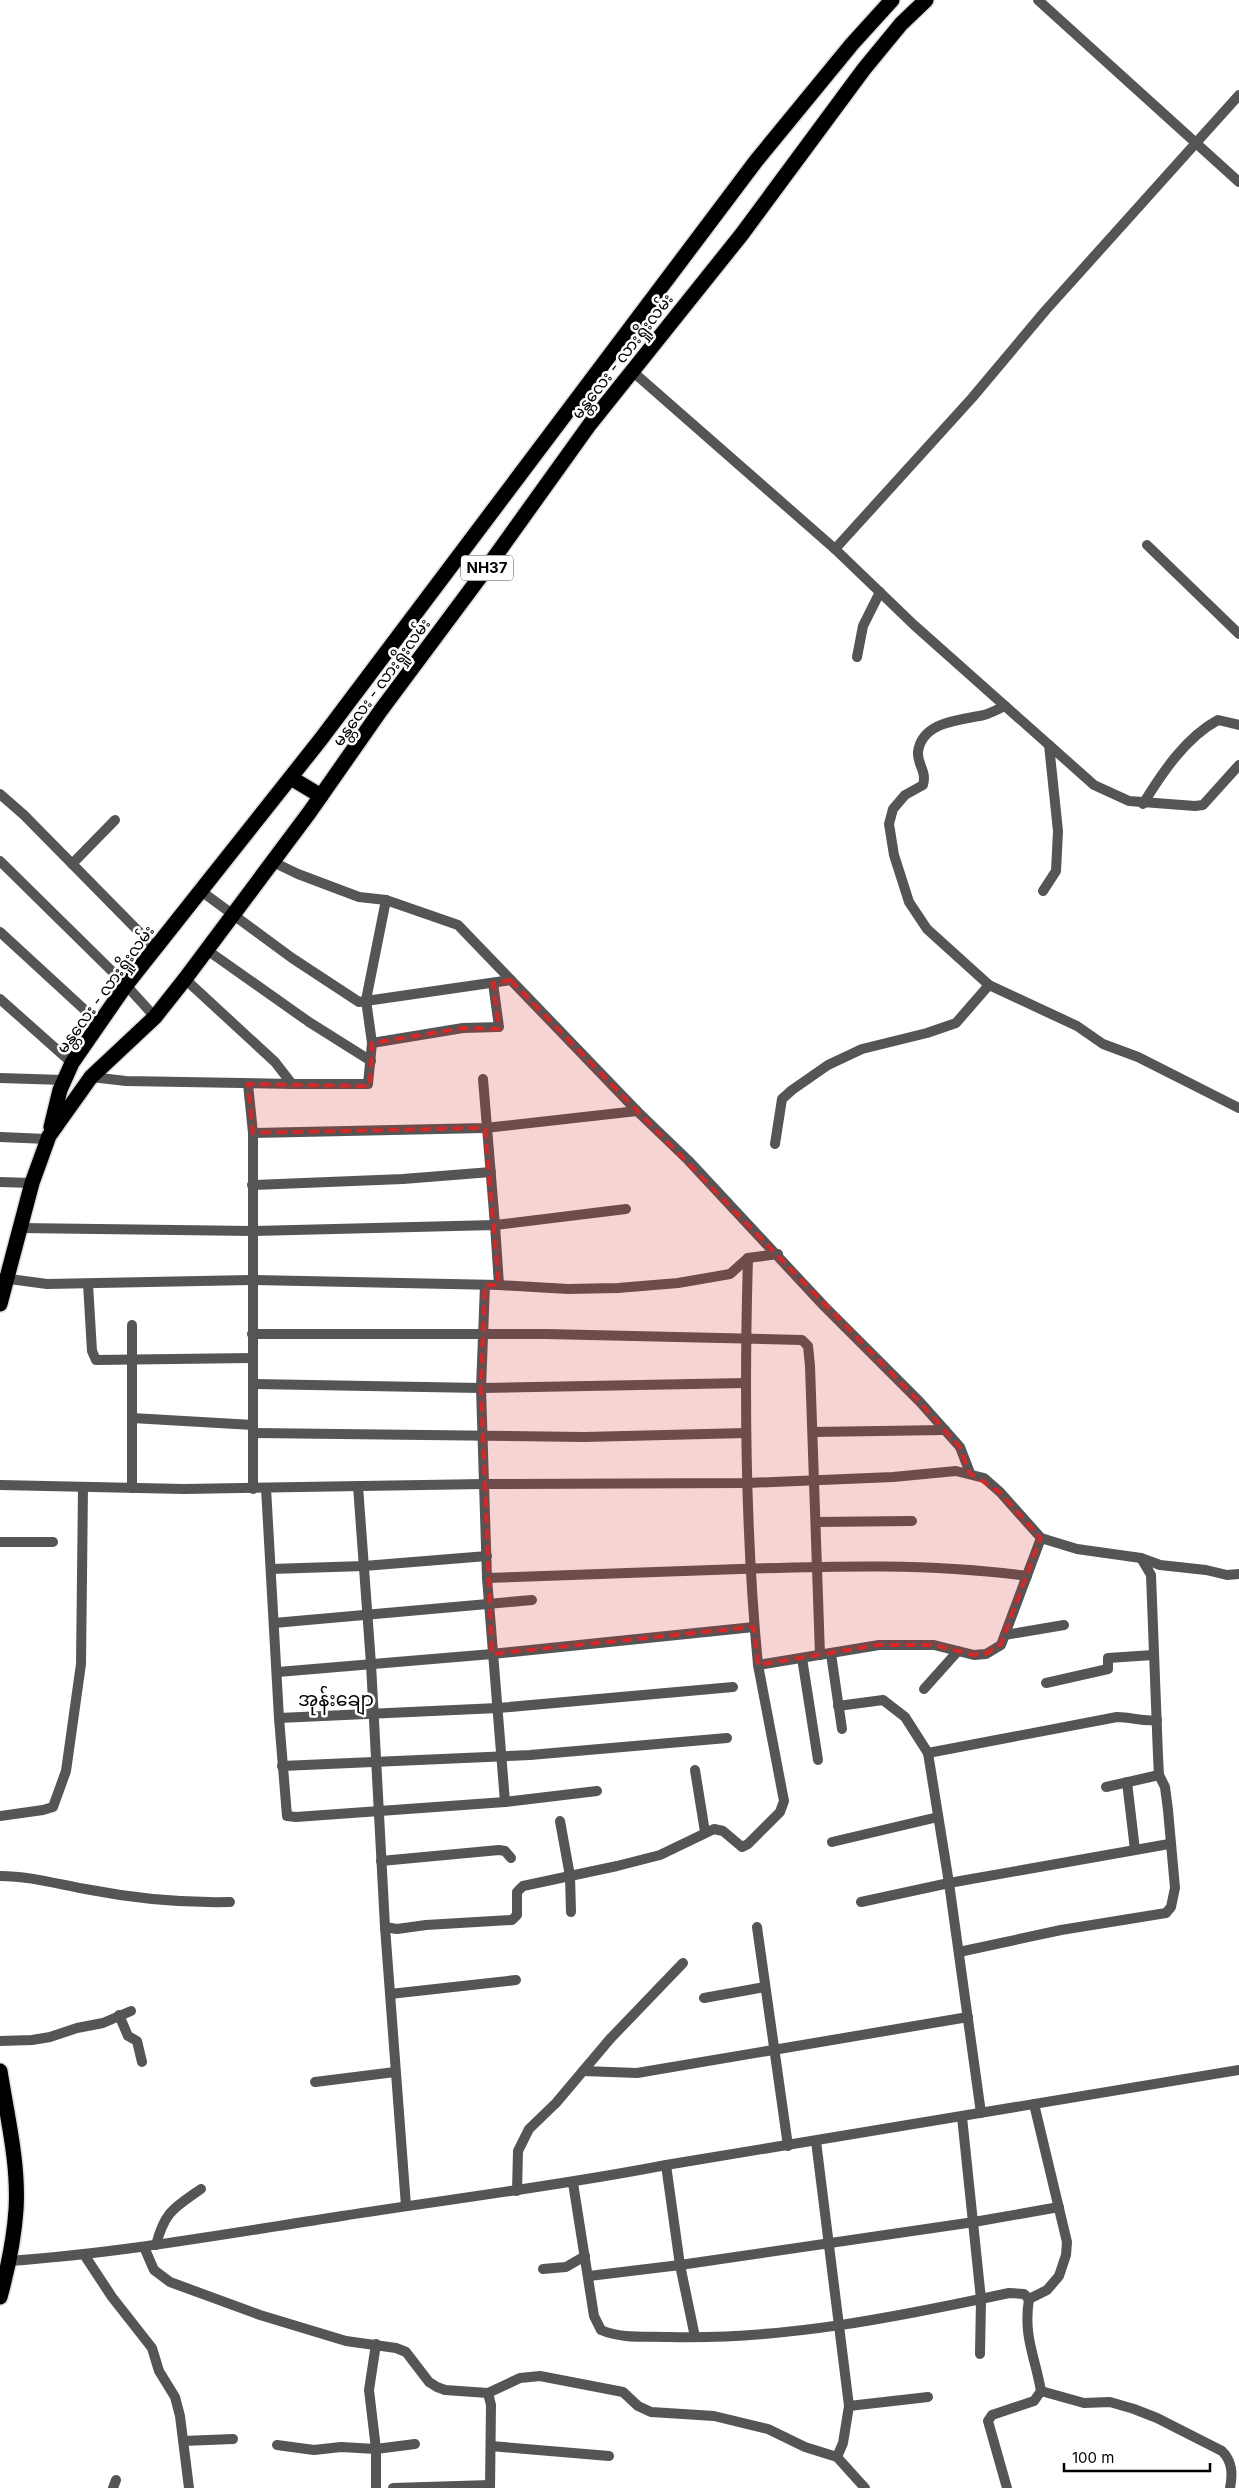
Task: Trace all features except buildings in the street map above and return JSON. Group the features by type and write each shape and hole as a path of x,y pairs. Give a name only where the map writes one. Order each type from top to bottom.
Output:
{"highway":[{"name":"မန္တလေး - လားရှိုးလမ်း","path":"48,1137 64,1080 72,1063 126,985 291,778 756,161 852,44 892,0"},
{"name":"မန္တလေး - လားရှိုးလမ်း","path":"48,1137 91,1077 155,1017 185,979 273,862 381,710 486,570 590,424 742,234 864,69 901,24 926,0"},
{"path":"291,778 321,796"},
{"name":"NH37","path":"0,1304 3,1278 48,1137"},
{"path":"0,2071 16,2189 16,2210 0,2297"}],"street":[{"path":"1038,0 1239,182"},
{"path":"835,549 966,406 1044,310 1239,95"},
{"path":"632,371 835,549 1005,706 1094,785 1110,794 1143,804 1203,805 1239,765"},
{"path":"1147,545 1239,634"},
{"path":"858,657 863,626 880,592"},
{"path":"1005,706 985,714 944,722 923,738 918,752 926,775 923,785 906,795 893,809 889,824 894,855 909,902 918,919 963,963 989,985 1077,1026 1103,1044 1138,1057 1239,1108"},
{"path":"1143,804 1162,773 1205,727 1218,720 1239,725"},
{"path":"1043,892 1056,871 1058,831 1049,745"},
{"path":"0,794 155,948"},
{"path":"72,864 115,820"},
{"path":"0,861 126,985 155,1017"},
{"path":"273,862 298,874 359,897 386,900 458,925 778,1254 945,1430 960,1447 970,1473"},
{"path":"200,891 292,958 359,1002 511,980"},
{"path":"91,1077 126,1081 368,1084 372,1043 366,1000 386,900"},
{"path":"0,932 99,1023"},
{"path":"207,950 309,1022 371,1061"},
{"path":"185,979 275,1062 292,1084"},
{"path":"372,1043 463,1028 500,1027 493,983"},
{"path":"775,1144 782,1099 792,1090 828,1065 862,1049 889,1040 906,1039 956,1023 989,985"},
{"path":"0,999 72,1063"},
{"path":"2,1076 64,1080"},
{"path":"483,1079 485,1128 491,1172 500,1285"},
{"path":"248,1084 253,1133 251,1280 253,1489"},
{"path":"253,1133 485,1128 637,1111"},
{"path":"0,1138 48,1137"},
{"path":"252,1184 403,1179 491,1172"},
{"path":"0,1182 32,1183"},
{"path":"20,1228 252,1231 495,1225 626,1209"},
{"path":"3,1278 47,1284 251,1280 500,1285 568,1289 678,1283 730,1274 748,1258 778,1254"},
{"path":"385,1927 397,1929 426,1925 512,1920 517,1915 517,1892 523,1886 660,1855 714,1829 723,1831 742,1847 748,1844 780,1812 784,1801 758,1665 750,1569 746,1433 748,1258"},
{"path":"88,1284 92,1351 96,1360 132,1358 252,1358"},
{"path":"485,1285 481,1388 487,1578 505,1802"},
{"path":"132,1326 132,1488"},
{"path":"252,1334 484,1336 546,1334 802,1340 808,1346 815,1480 816,1566 826,1654 842,1729"},
{"path":"252,1384 481,1388 746,1383"},
{"path":"132,1418 253,1429 482,1435 584,1437 746,1433"},
{"path":"813,1432 945,1430"},
{"path":"0,1484 83,1488 253,1489 484,1484 747,1483 893,1477 956,1471 984,1478 1000,1492 1041,1538 1077,1549 1140,1558 1160,1566 1206,1570 1227,1575 1239,1574"},
{"path":"358,1486 371,1664 377,1810 406,2206"},
{"path":"0,1816 53,1807 66,1771 81,1664 83,1488"},
{"path":"266,1488 282,1766 287,1816 296,1817 505,1802 597,1791"},
{"path":"816,1522 912,1521"},
{"path":"758,1665 879,1645 910,1644 934,1646 986,1654 1001,1646 1041,1538"},
{"path":"0,1542 53,1542"},
{"path":"271,1569 364,1566 487,1556"},
{"path":"959,1952 1061,1930 1166,1913 1171,1907 1175,1888 1164,1787 1159,1775 1158,1720 1152,1655 1151,1575 1140,1558"},
{"path":"487,1578 816,1566 921,1567 979,1570 1027,1576"},
{"path":"1151,1575 1160,1566"},
{"path":"274,1623 532,1600"},
{"path":"1005,1635 1064,1625"},
{"path":"278,1672 492,1654 754,1627"},
{"path":"924,1689 958,1651"},
{"path":"1046,1683 1108,1669 1108,1658 1152,1655"},
{"path":"802,1658 818,1760"},
{"path":"279,1718 498,1708 733,1686"},
{"path":"838,1706 883,1700 905,1717 928,1753 949,1883 981,2113"},
{"path":"928,1753 1118,1717 1133,1716 1146,1722 1158,1720"},
{"path":"282,1766 604,1750 727,1738"},
{"path":"695,1770 705,1832"},
{"path":"1106,1787 1159,1775"},
{"path":"1127,1782 1135,1850"},
{"path":"832,1842 938,1817"},
{"path":"560,1821 570,1876 570,1912"},
{"path":"860,1902 949,1883 1169,1844"},
{"path":"381,1861 498,1850 505,1851 511,1858"},
{"path":"0,1876 20,1876 116,1894 198,1903 230,1902"},
{"path":"757,1927 788,2146"},
{"path":"517,2191 518,2151 529,2129 556,2103 610,2039 683,1964"},
{"path":"390,1994 516,1980"},
{"path":"704,1998 766,1987"},
{"path":"0,2041 32,2040 50,2037 77,2028 103,2023 132,2010"},
{"path":"119,2015 128,2036 137,2041 142,2062"},
{"path":"583,2071 637,2073 968,2017"},
{"path":"7,2252 84,2256 406,2206 573,2183 666,2165 1239,2070"},
{"path":"315,2082 395,2072"},
{"path":"1029,2299 1047,2290 1059,2276 1064,2262 1066,2242 1034,2104"},
{"path":"962,2117 981,2299 980,2354"},
{"path":"816,2141 849,2406 843,2443 837,2457"},
{"path":"666,2165 680,2266 695,2338"},
{"path":"573,2183 594,2316 601,2330 614,2336 695,2338 762,2336 1008,2293 1024,2294 1029,2299"},
{"path":"156,2245 164,2220 170,2212 200,2189"},
{"path":"589,2276 680,2266 829,2242 974,2222 1059,2207"},
{"path":"144,2247 154,2270 170,2282 260,2315 346,2340 385,2344 406,2352 429,2382 445,2390 488,2393 520,2378 540,2376 623,2392 638,2406 651,2412 714,2416 768,2429 805,2447 837,2457 865,2488"},
{"path":"84,2256 112,2297 152,2348 159,2371 178,2405 190,2488"},
{"path":"542,2269 566,2266 585,2256"},
{"path":"1029,2299 1026,2320 1029,2347 1041,2391"},
{"path":"376,2344 369,2390 376,2449 376,2488 386,2488"},
{"path":"1007,2488 988,2421 992,2415 1034,2401 1041,2391"},
{"path":"1041,2391 1084,2403 1110,2402 1157,2418 1222,2451 1230,2459 1232,2478 1230,2488"},
{"path":"393,2488 490,2486 491,2405 488,2393"},
{"path":"849,2406 928,2397"},
{"path":"183,2441 233,2439"},
{"path":"277,2445 314,2450 341,2447 376,2449 415,2444"},
{"path":"491,2446 609,2456"}],"highlighted area":[{"path":"511,980 920,1402 960,1447 970,1473 1000,1492 1041,1538 1001,1645 986,1654 974,1655 934,1645 879,1645 758,1665 754,1627 492,1654 481,1388 485,1285 499,1285 485,1128 253,1133 248,1084 370,1086 372,1043 463,1028 499,1029 493,983"}],"district":[{"name":"အုန်းချော","path":"336,1699"}]}
